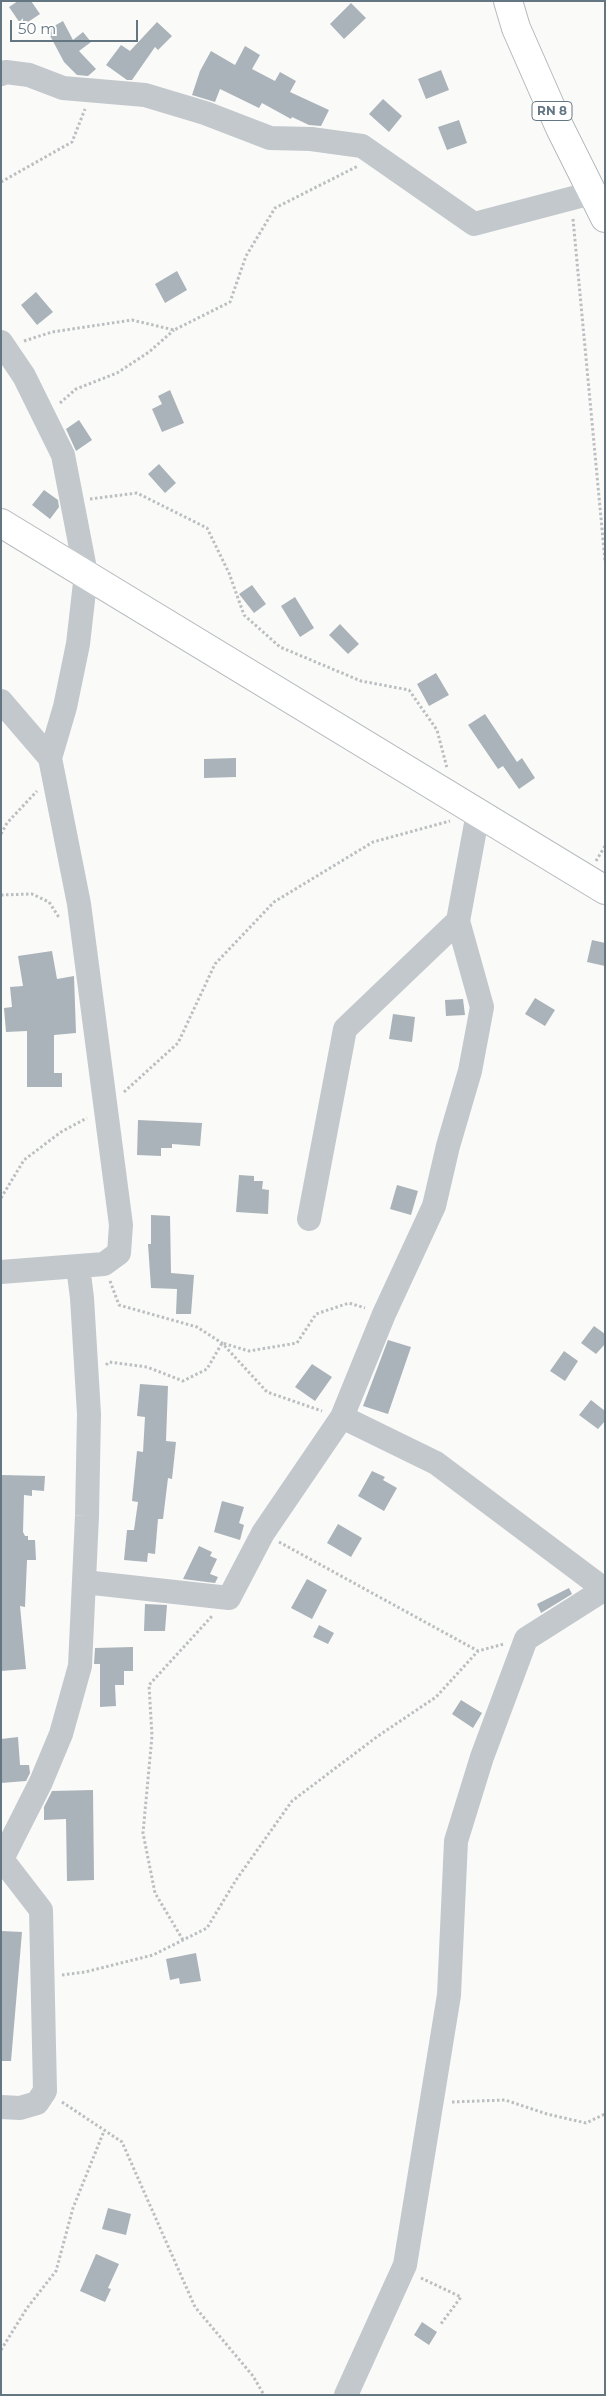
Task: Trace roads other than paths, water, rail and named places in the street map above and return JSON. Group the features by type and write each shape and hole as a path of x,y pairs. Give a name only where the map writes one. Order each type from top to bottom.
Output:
{"main road":[{"name":"RN 8","path":"508,1 516,28 556,119 605,218"},
{"path":"1,522 605,890"}],"street":[{"path":"1,74 6,72 29,75 63,88 145,95 205,113 270,138 310,139 362,146 474,224 592,193"},
{"path":"1,1272 104,1264 119,1253 121,1225 82,933 51,765 74,662 86,574 63,455 24,376 3,344"},
{"path":"1,701 51,765"},
{"path":"84,1582 229,1598 264,1533 342,1417 384,1314 434,1206 475,1043 482,1007 458,921 466,807"},
{"path":"309,1219 346,1029 458,921"},
{"path":"1,2107 20,2108 37,2104 45,2091 41,1910 2,1859 41,1782 61,1734 80,1666 88,1432 82,1298 78,1266"},
{"path":"342,1417 436,1463 605,1589 526,1639 482,1757 456,1841 449,1995 403,2269 346,2395"}]}
